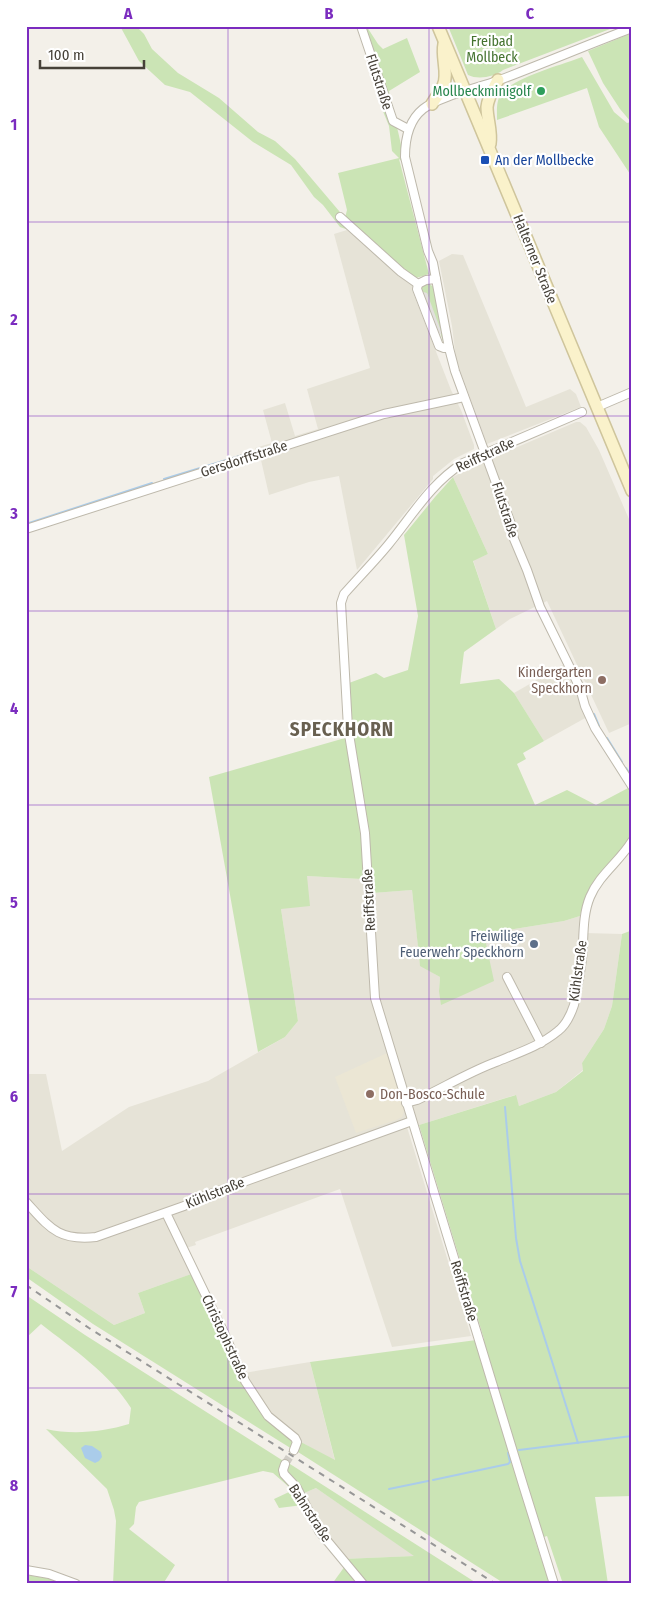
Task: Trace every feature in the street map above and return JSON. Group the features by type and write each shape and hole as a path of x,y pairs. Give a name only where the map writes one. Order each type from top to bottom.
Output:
{"main road":[{"name":"Halterner Straße","path":"438,26 601,405 632,491"},
{"path":"432,104 444,85 445,74 442,52 444,43"},
{"path":"489,148 492,137 488,107 491,94 498,80"}],"street":[{"name":"Flutstraße","path":"361,26 393,121 408,129"},
{"path":"466,92 632,28"},
{"name":"Flutstraße","path":"466,92 421,110 408,129 405,143 405,157 436,279 449,348 464,397 540,607 580,688 585,706 596,728 632,786"},
{"path":"340,217 401,272 418,284"},
{"path":"418,284 426,280 436,279"},
{"path":"418,284 417,289 439,346 449,348"},
{"path":"601,405 632,392"},
{"name":"Gersdorffstraße","path":"26,529 384,414 464,397"},
{"name":"Reiffstraße","path":"554,1584 375,998 365,833 348,728 341,603 344,594 388,546 430,491 449,472 485,453 582,412"},
{"name":"Kühlstraße","path":"406,1103 417,1100 479,1070 512,1057 541,1043 560,1030 572,1012 574,1005 582,960 585,918 590,897 606,871 626,851 632,841"},
{"path":"507,977 541,1043"},
{"name":"Kühlstraße","path":"26,1202 58,1233 69,1237 96,1237 166,1213 211,1194 412,1120"},
{"name":"Christophstraße","path":"166,1213 245,1381 268,1416 295,1438 297,1442 294,1450"},
{"name":"Bahnstraße","path":"285,1464 284,1474 297,1488 319,1531 363,1584"},
{"path":"26,1570 49,1574 76,1584"}],"shaded area":[{"path":"347,230 412,283 412,290 474,445 474,449 454,459 433,476 433,479 357,570 339,476 309,482 269,495 261,460 258,458 255,448 272,443 263,410 285,403 295,436 318,429 307,389 370,368 334,234"},
{"path":"452,254 463,255 526,407 570,389 576,394 581,407 487,444 456,359 452,326 439,261"},
{"path":"420,291 427,293 441,334 436,332"},
{"path":"576,422 580,422 586,427 599,450 632,526 632,723 609,733 547,601 510,619 496,629 473,560 488,554 453,477 480,463"},
{"path":"563,665 587,717 544,741 514,693"},
{"path":"307,876 361,879 373,893 412,890 420,965 440,977 439,991 484,934 564,921 580,916 586,919 585,933 622,934 612,1006 604,1029 582,1063 583,1070 556,1092 519,1106 515,1095 407,1127 471,1336 392,1347 340,1189 195,1242 196,1245 186,1248 197,1272 138,1293 145,1313 114,1325 26,1266 26,1074 46,1074 62,1151 129,1107 208,1081 285,1037 298,1021 281,909"},
{"name":"Don-Bosco-Schule","path":"387,1053 404,1111 402,1117 356,1133 335,1077"},
{"path":"310,1362 335,1461 299,1441 268,1414 244,1373"},
{"path":"316,1488 415,1556 343,1559 322,1531 302,1494"}],"green space":[{"path":"120,26 136,26 144,34 152,49 178,73 219,98 258,132 275,141 295,159 345,218 347,210 338,173 399,158 392,151 389,126 380,104 382,89 364,29 367,27 383,49 407,38 420,72 389,91 404,163 399,159 429,274 413,279 363,235 340,227 323,205 314,197 291,165 253,142 190,92 165,85 139,61"},
{"name":"Freibad Mollbeck","path":"448,26 618,26 495,74 486,77 472,77 468,75"},
{"path":"632,33 632,177 599,127 587,88 497,120 498,100 507,88 539,72 582,57 614,112 627,123 631,122 603,83 588,51"},
{"path":"429,284 434,287 444,344 427,294 422,292 421,289 424,285"},
{"path":"453,477 488,554 473,561 496,629 464,652 460,684 499,679 514,693 544,741 523,753 526,759 517,764 535,805 567,790 596,805 630,787 632,790 633,814 631,837 624,850 592,884 580,916 564,921 484,934 494,981 441,1005 440,977 420,966 412,890 373,893 361,879 307,876 310,906 281,909 298,1021 285,1037 258,1052 209,777 352,736 349,683 376,673 384,678 408,670 418,616 404,535"},
{"path":"630,931 632,939 632,1496 595,1497 608,1584 563,1584 547,1536 535,1540 550,1584 505,1584 298,1452 299,1441 335,1460 310,1362 484,1339 419,1125 516,1095 519,1106 556,1092 583,1071 582,1063 604,1029 612,1006 622,934"},
{"path":"26,1266 114,1325 145,1313 138,1293 194,1273 253,1395 294,1439 292,1449 93,1324 26,1277"},
{"path":"26,1295 85,1335 285,1462 283,1466 303,1505 279,1508 274,1499 289,1492 289,1487 273,1473 263,1471 139,1502 136,1507 134,1524 129,1529 175,1565 163,1584 113,1584 116,1521 107,1489 46,1429 77,1432 119,1427 129,1424 131,1408 102,1373 41,1324 26,1338"},
{"path":"290,1464 478,1584 366,1584 343,1559 414,1556 316,1488 302,1494 286,1470"},
{"path":"345,1566 361,1584 332,1584"},
{"path":"26,1575 71,1582 74,1584 26,1584"}],"water":[{"path":"85,1445 92,1446 101,1452 102,1457 99,1461 95,1463 85,1458 81,1448"}],"waterway":[{"path":"164,479 256,451"},
{"path":"26,524 152,483"},
{"path":"594,714 599,726"},
{"path":"607,738 622,762"},
{"path":"626,768 632,777"},
{"path":"505,1107 516,1238 520,1261 578,1443"},
{"path":"519,1450 632,1436"},
{"path":"433,1480 508,1464 510,1462 508,1453"},
{"path":"389,1489 428,1481"}],"tunnel":[{"path":"285,1464 294,1450"}],"railway":[{"path":"26,1285 89,1328 496,1584"}],"place":[{"name":"Mollbeckminigolf","path":"541,91"},
{"name":"An der Mollbecke","path":"485,160"},
{"name":"Kindergarten Speckhorn","path":"602,680"},
{"name":"Freiwilige Feuerwehr Speckhorn","path":"534,944"},
{"name":"Don-Bosco-Schule","path":"370,1094"}],"district":[{"name":"SPECKHORN","path":"342,729"}]}
